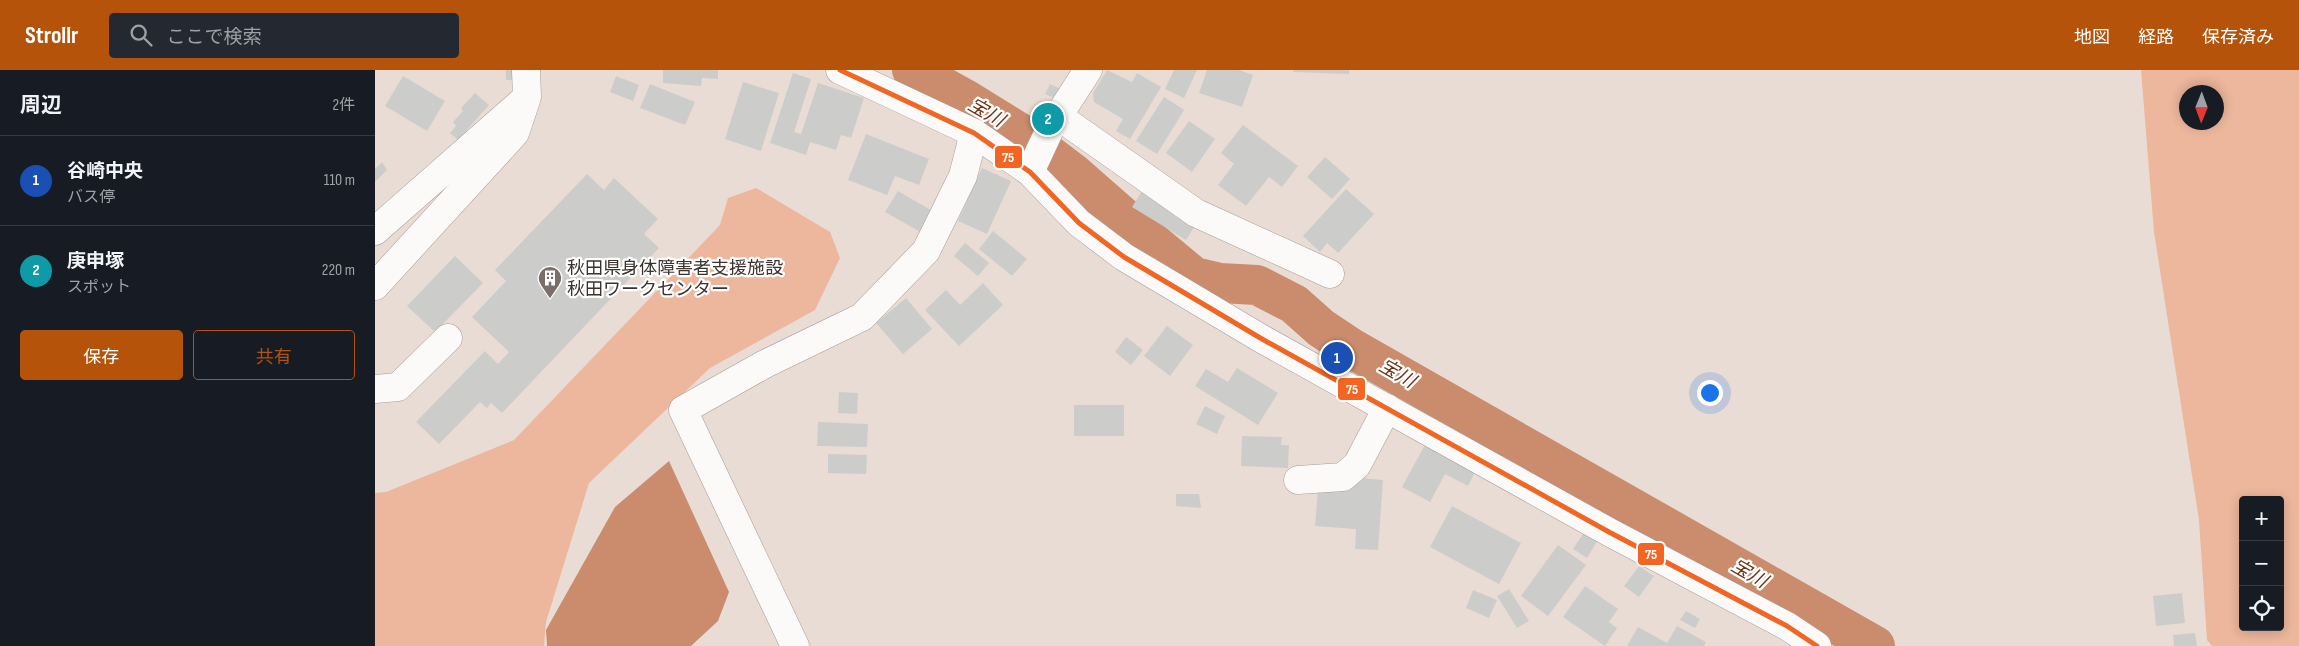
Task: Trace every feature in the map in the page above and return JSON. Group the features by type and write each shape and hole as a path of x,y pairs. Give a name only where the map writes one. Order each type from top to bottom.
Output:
{"street":[{"path":"375,286 515,133 527,97 526,70"},
{"path":"840,70 974,132 1033,166 1079,223 1124,257 1262,339 1609,532 1787,626 1817,646"},
{"path":"1033,166 1054,122 1088,70"},
{"path":"375,231 527,97"},
{"path":"1054,122 1196,213 1330,274"},
{"path":"795,646 683,410 765,364 862,317 926,251 963,176 974,132"},
{"path":"375,390 398,387 448,338"},
{"path":"1297,480 1343,477 1357,465 1387,408"}],"shaded area":[{"path":"2141,70 2299,70 2299,646 2212,646 2207,640 2199,520 2154,232"},
{"path":"756,188 830,232 840,258 815,310 710,368 589,483 546,622 544,646 375,646 375,493 386,492 514,440 720,225 728,198"},
{"path":"669,461 729,592 718,621 691,646 547,646 546,630 615,507"}],"building":[{"path":"506,70 517,70 517,80 506,80"},
{"path":"663,70 718,70 718,79 702,78 701,86 663,83"},
{"path":"1107,70 1132,82 1137,73 1161,87 1130,139 1116,131 1123,119 1094,102 1093,93"},
{"path":"1174,70 1197,70 1184,98 1165,89"},
{"path":"1207,70 1239,70 1253,75 1242,107 1199,93"},
{"path":"1293,70 1349,70 1349,74 1293,72"},
{"path":"793,73 811,79 794,132 801,134 818,83 864,98 851,138 841,135 836,150 810,142 806,155 770,143"},
{"path":"403,76 445,101 427,131 385,106"},
{"path":"616,76 639,85 633,101 610,92"},
{"path":"743,82 779,93 761,151 725,139"},
{"path":"650,84 695,102 685,125 640,108"},
{"path":"1050,84 1063,90 1059,100 1045,94"},
{"path":"475,93 489,105 458,140 450,133 456,126 453,122 463,111 461,108"},
{"path":"1164,97 1184,110 1157,154 1136,141"},
{"path":"1189,121 1215,139 1192,172 1166,153"},
{"path":"1243,125 1298,166 1282,187 1269,177 1246,206 1218,185 1234,164 1221,153"},
{"path":"866,134 929,159 919,185 895,176 887,195 848,180"},
{"path":"1325,157 1350,179 1332,199 1307,177"},
{"path":"382,162 387,170 375,182 375,169"},
{"path":"982,168 1011,181 987,234 958,221"},
{"name":"秋田県身体障害者支援施設 秋田ワークセンター","path":"587,174 604,190 614,178 658,219 644,234 659,248 502,413 491,403 487,408 480,402 439,444 416,422 485,351 498,364 509,352 472,317 506,281 495,270"},
{"path":"1144,188 1198,221 1186,240 1132,207"},
{"path":"1346,189 1374,214 1338,253 1327,243 1320,252 1303,236"},
{"path":"898,191 936,213 924,234 885,212"},
{"path":"993,231 1027,259 1012,276 979,249"},
{"path":"965,243 989,263 978,276 954,256"},
{"path":"455,256 483,283 435,332 407,306"},
{"path":"983,283 1003,305 959,346 925,310 946,290 960,305"},
{"path":"906,298 932,329 903,354 876,323"},
{"path":"1167,326 1193,345 1170,376 1144,356"},
{"path":"1126,337 1143,350 1131,365 1115,352"},
{"path":"1237,368 1278,393 1258,425 1195,386 1206,369 1228,382"},
{"path":"839,392 858,393 857,414 838,413"},
{"path":"1074,405 1124,405 1124,436 1074,436"},
{"path":"1205,406 1225,416 1217,434 1196,424"},
{"path":"818,422 868,424 867,447 817,446"},
{"path":"1242,436 1282,437 1281,445 1289,445 1288,468 1241,466"},
{"path":"1425,445 1475,472 1468,486 1445,474 1430,502 1402,487"},
{"path":"828,454 867,455 866,474 828,473"},
{"path":"1347,477 1383,480 1378,550 1355,549 1356,529 1315,526 1318,489 1346,491"},
{"path":"1176,494 1199,494 1201,508 1176,506"},
{"path":"1452,506 1521,543 1499,584 1430,547"},
{"path":"1585,531 1598,540 1587,558 1573,549"},
{"path":"1558,545 1586,565 1548,616 1521,596"},
{"path":"1639,566 1654,576 1639,597 1624,586"},
{"path":"1585,586 1618,609 1609,622 1617,628 1605,646 1563,617"},
{"path":"1509,589 1529,621 1517,628 1497,596"},
{"path":"1473,590 1497,600 1489,618 1466,608"},
{"path":"2182,593 2185,623 2156,626 2153,596"},
{"path":"1686,611 1700,619 1695,628 1680,620"},
{"path":"1677,626 1706,642 1704,646 1627,646 1638,627 1667,643"},
{"path":"2195,633 2197,646 2174,646 2173,635"}],"waterway":[{"name":"宝川","path":"912,70 965,99 1020,133 1074,174 1194,277 1220,283 1257,285 1294,304 1321,328 1351,348 1875,646"}],"transit line":[{"name":"75","path":"840,70 974,133 1030,172 1079,223 1124,257 1262,339 1609,532 1787,626 1817,646"}],"place":[{"name":"庚申塚","path":"1048,119"},
{"name":"秋田県身体障害者支援施設 秋田ワークセンター","path":"550,299"},
{"name":"谷崎中央","path":"1337,358"}]}
